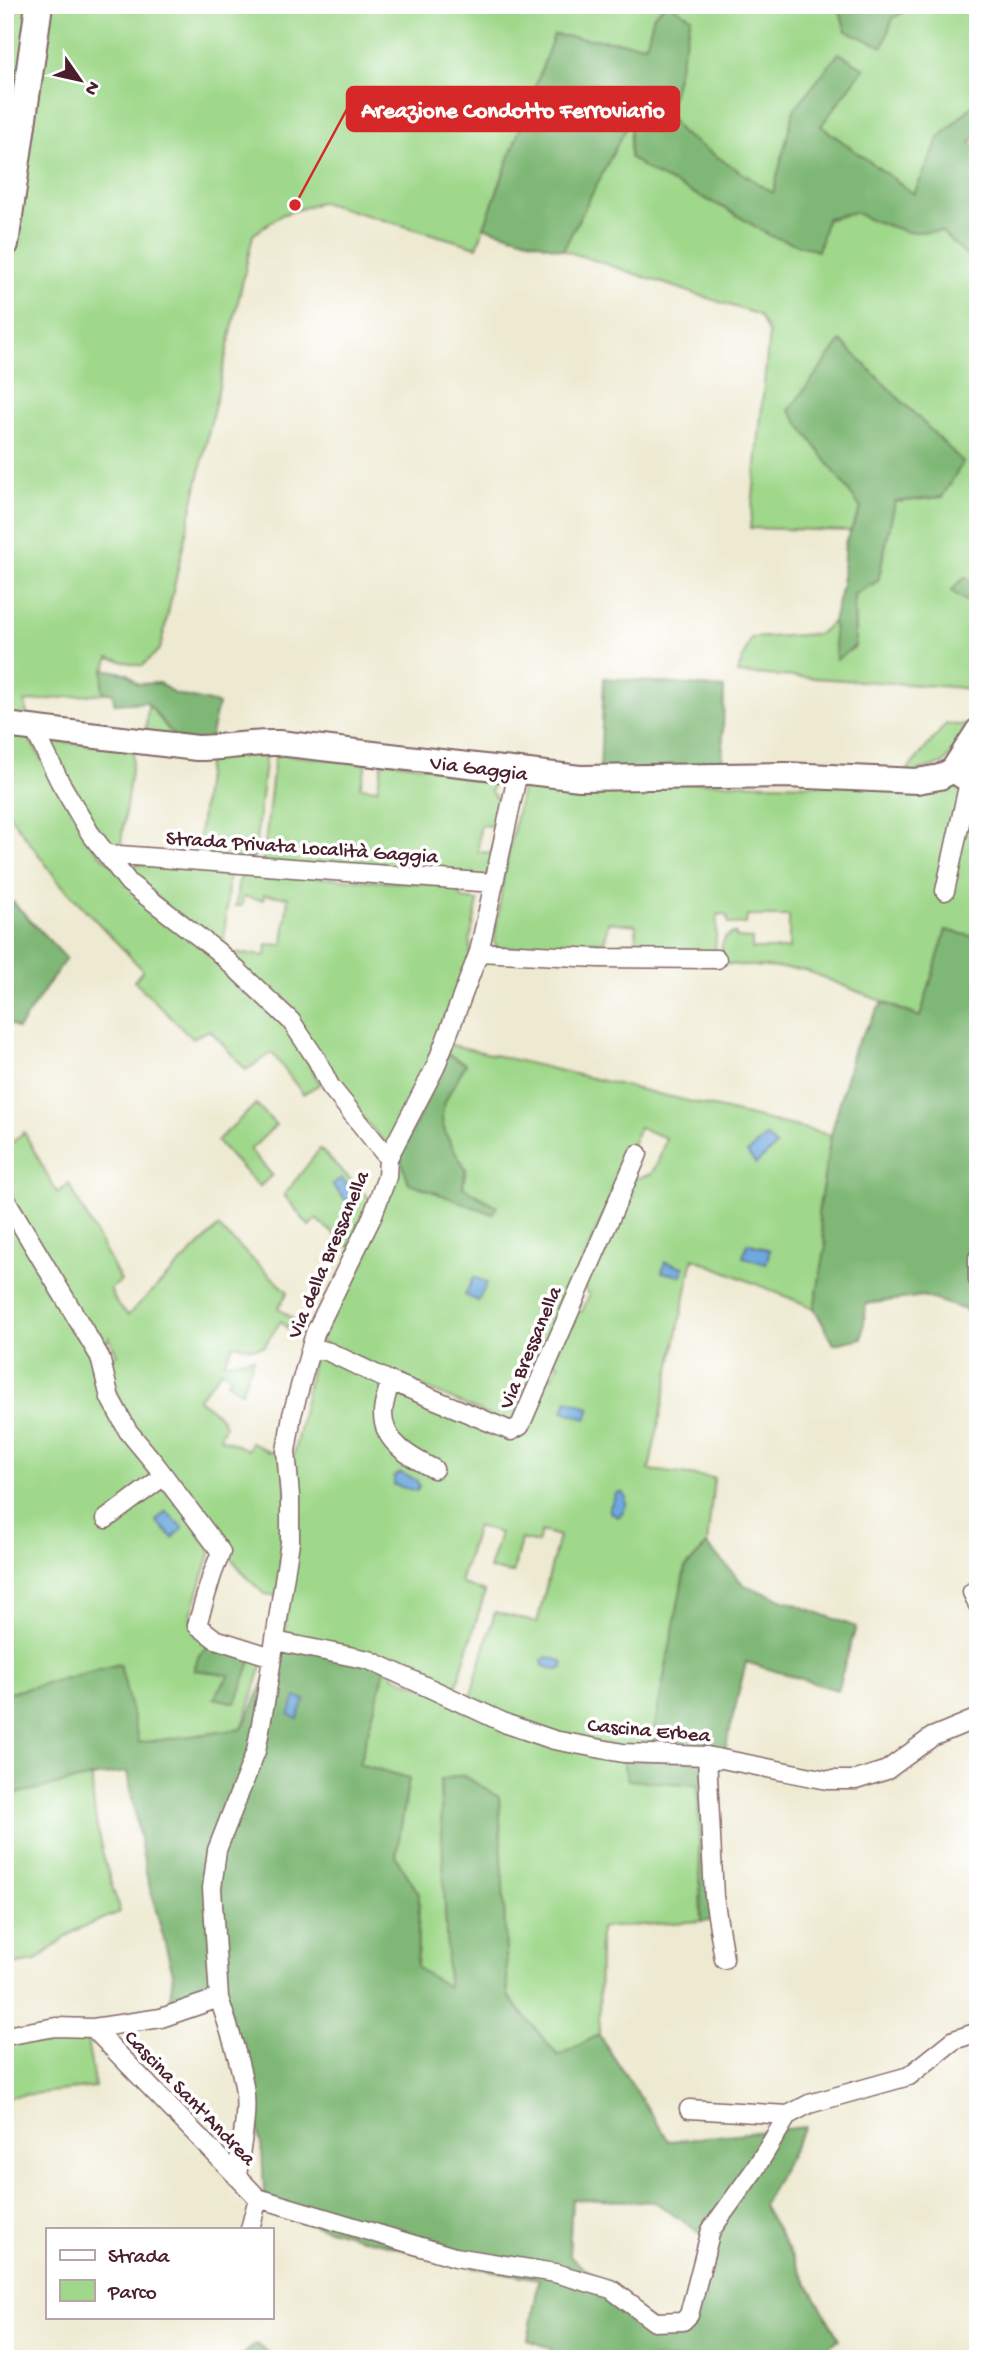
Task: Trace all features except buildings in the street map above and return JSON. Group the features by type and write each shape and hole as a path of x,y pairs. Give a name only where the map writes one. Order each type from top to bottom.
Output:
{"main road":[{"path":"5,244 39,5"}],"street":[{"name":"Via Gaggia","path":"5,725 197,748 279,744 580,778 786,775 917,781 940,777 967,779"},
{"name":"Via della Bressanella","path":"34,729 90,833 129,883 217,951 291,1021 317,1060 330,1086 388,1158 387,1177 372,1217 316,1333 292,1415 286,1451 290,1542 274,1649 256,1751 217,1850 212,1888 219,1998 245,2088 237,2177"},
{"path":"945,891 978,732"},
{"path":"388,1158 435,1068 480,952 518,772"},
{"name":"Strada Privata Località Gaggia","path":"106,854 494,883"},
{"path":"480,952 598,958 717,959"},
{"name":"Via Bressanella","path":"311,1347 329,1352 390,1381 511,1431 520,1426 638,1154"},
{"path":"5,1198 100,1357 110,1398 128,1431 164,1476 106,1519"},
{"path":"978,1258 978,1280"},
{"path":"390,1381 383,1415 388,1434 406,1454 434,1469"},
{"name":"Cascina Erbea","path":"164,1476 222,1552 197,1625 215,1639 369,1660 507,1724 554,1740 623,1753 707,1756 809,1777 856,1780 887,1770 932,1737 978,1717"},
{"path":"707,1756 714,1897 724,1959"},
{"path":"5,2036 56,2027 93,2028 161,2018 219,1998"},
{"name":"Cascina Sant'Andrea","path":"93,2028 258,2198 455,2257 555,2273 611,2289 655,2322 683,2321 689,2315 711,2230 755,2169 788,2115"},
{"path":"689,2109 788,2115 809,2105 909,2076 954,2040 978,2032"},
{"name":"Cascina Sant'Andrea","path":"250,2228 258,2198"}],"green space":[{"path":"5,5 32,5 5,169"},
{"path":"49,5 340,5 341,8 346,5 665,5 654,15 647,45 554,35 477,247 321,202 281,215 253,235 160,649 142,666 109,658 103,680 104,693 25,702 28,720 5,716 5,300"},
{"path":"665,5 691,17 668,114 681,133 773,193 794,110 839,53 864,68 821,126 914,194 940,137 978,103 978,136 970,142 978,148 978,266 941,231 908,232 855,212 827,218 818,251 771,236 728,210 654,174 630,158 630,120 563,250 484,227 554,35 646,45 654,15"},
{"path":"670,5 838,5 893,18 915,5 978,5 978,103 940,137 914,194 821,126 864,68 839,53 794,110 774,194 681,133 668,113 691,18"},
{"path":"838,5 915,5 893,18 883,47 846,31"},
{"path":"630,118 728,210 771,236 855,212 908,232 941,231 978,266 978,586 965,577 952,591 978,609 978,690 737,673 751,638 819,634 833,622 836,659 855,647 854,594 878,581 895,502 942,497 789,410 861,508 851,531 750,528 769,334 759,315 563,250"},
{"path":"841,341 963,462 942,497 895,502 878,581 854,594 855,646 836,660 833,622 842,585 845,543 861,508 789,410"},
{"path":"965,577 978,586 978,609 951,591"},
{"path":"104,669 128,674 138,684 159,683 175,694 218,704 209,743 176,739 147,702 115,704 112,693 104,693 102,687"},
{"path":"604,678 724,688 722,771 600,771"},
{"path":"148,704 176,739 146,730"},
{"path":"946,724 974,726 943,764 904,774"},
{"path":"5,731 27,735 98,852 201,943 290,1029 320,1084 303,1094 272,1053 246,1070 210,1030 192,1038 134,981 143,970 59,882 5,809"},
{"path":"48,741 134,749 120,850 115,850 101,839"},
{"path":"266,753 254,859 197,857 208,757"},
{"path":"275,754 367,763 360,787 377,789 383,760 494,777 491,792 499,801 492,826 480,825 478,852 494,853 489,879 263,862"},
{"path":"524,779 961,788 978,795 978,938 946,930 920,1017 805,970 725,964 722,954 723,941 735,933 737,938 752,939 752,949 789,949 789,916 747,916 746,924 729,924 726,914 717,915 715,955 620,954 621,943 636,942 636,925 608,922 605,941 582,942 585,950 498,948 494,942 504,874"},
{"path":"121,864 225,866 229,869 224,945 236,956 238,953 266,956 267,944 283,945 288,897 264,895 263,900 243,897 242,906 234,906 243,873 460,886 459,893 463,899 478,901 470,940 471,962 431,1066 390,1148 359,1114 320,1056"},
{"path":"13,902 66,958 18,1029 5,1020 5,976 12,965 5,961 5,911"},
{"path":"946,930 978,938 978,1336 966,1310 923,1296 866,1304 862,1338 834,1344 814,1308 826,1246 818,1214 831,1135 854,1048 882,1003 920,1017"},
{"path":"448,1044 831,1135 818,1214 826,1246 814,1308 693,1258 649,1470 714,1478 707,1545 685,1568 650,1751 570,1740 469,1701 495,1612 537,1623 559,1536 541,1531 538,1543 521,1539 513,1573 489,1569 500,1533 477,1526 460,1583 485,1592 455,1691 392,1658 285,1635 293,1459 313,1360 322,1355 517,1437 543,1379 552,1377 558,1364 551,1360 572,1311 582,1312 589,1295 583,1286 631,1180 651,1174 666,1138 639,1127 513,1426 318,1341 385,1199 400,1157 409,1183 497,1206 463,1187 466,1169 443,1127 443,1106 465,1064 447,1054"},
{"path":"447,1054 466,1064 448,1095 442,1116 443,1127 466,1169 463,1187 497,1207 493,1214 409,1183 400,1157"},
{"path":"256,1104 276,1125 250,1150 272,1175 259,1187 217,1141"},
{"path":"24,1132 57,1193 69,1184 121,1281 110,1289 118,1306 128,1315 218,1227 288,1292 278,1308 308,1330 305,1335 297,1334 281,1321 264,1346 252,1348 234,1344 224,1362 254,1358 241,1392 227,1382 231,1376 222,1370 198,1399 219,1415 225,1425 220,1438 248,1450 251,1442 269,1452 283,1453 287,1496 279,1596 264,1594 246,1576 131,1429 104,1361 117,1354 109,1338 99,1355 110,1398 211,1551 191,1615 230,1675 236,1703 242,1642 267,1649 242,1729 138,1743 120,1664 5,1694 5,1149"},
{"path":"320,1149 374,1203 352,1249 316,1219 309,1226 284,1195"},
{"path":"707,1545 744,1585 856,1627 837,1690 746,1662 724,1755 650,1751 685,1568"},
{"path":"287,1634 366,1656 388,1659 359,1764 409,1778 396,1857 419,1894 417,1968 448,1987 440,1780 462,1775 499,1797 508,1996 558,2056 599,2035 669,2141 805,2127 763,2205 839,2339 812,2359 549,2359 551,2348 528,2340 539,2279 458,2264 265,2212 262,2149 226,1995 169,2008 173,1973 147,1877 127,1772 5,1796 5,1694 120,1664 139,1743 242,1729","holes":["572,2199 655,2202 719,2246 696,2316 657,2326 569,2255"]},
{"path":"220,1635 242,1642 251,1661 236,1703 214,1698 229,1675 194,1670 199,1655"},
{"path":"388,1659 393,1676 622,1760 629,1780 698,1785 701,1921 600,1928 599,2035 558,2056 508,1996 499,1797 462,1775 440,1781 449,1988 417,1968 419,1894 396,1857 409,1778 359,1764"},
{"path":"622,1760 703,1761 712,1920 701,1921 698,1785 628,1780"},
{"path":"92,1777 97,1829 120,1912 76,1930 35,1961 5,1966 5,1796"},
{"path":"59,2033 87,2040 95,2087 5,2097 5,2043"},
{"path":"257,2344 277,2359 236,2359"}],"water":[{"path":"766,1136 776,1146 756,1164 747,1153"},
{"path":"341,1178 360,1198 351,1206 332,1185"},
{"path":"747,1243 770,1250 766,1264 743,1257"},
{"path":"665,1262 684,1267 681,1276 662,1272"},
{"path":"474,1277 487,1283 478,1301 465,1295"},
{"path":"567,1400 590,1408 586,1419 563,1411"},
{"path":"401,1473 417,1481 417,1491 394,1485 394,1477"},
{"path":"617,1492 624,1493 626,1500 618,1517 609,1509"},
{"path":"166,1511 183,1528 173,1538 156,1521"},
{"path":"547,1657 562,1661 563,1668 559,1670 543,1666 542,1660"},
{"path":"296,1697 305,1700 298,1719 289,1715"}],"place":[{"name":"Areazione Condotto Ferroviario","path":"295,205"}]}
